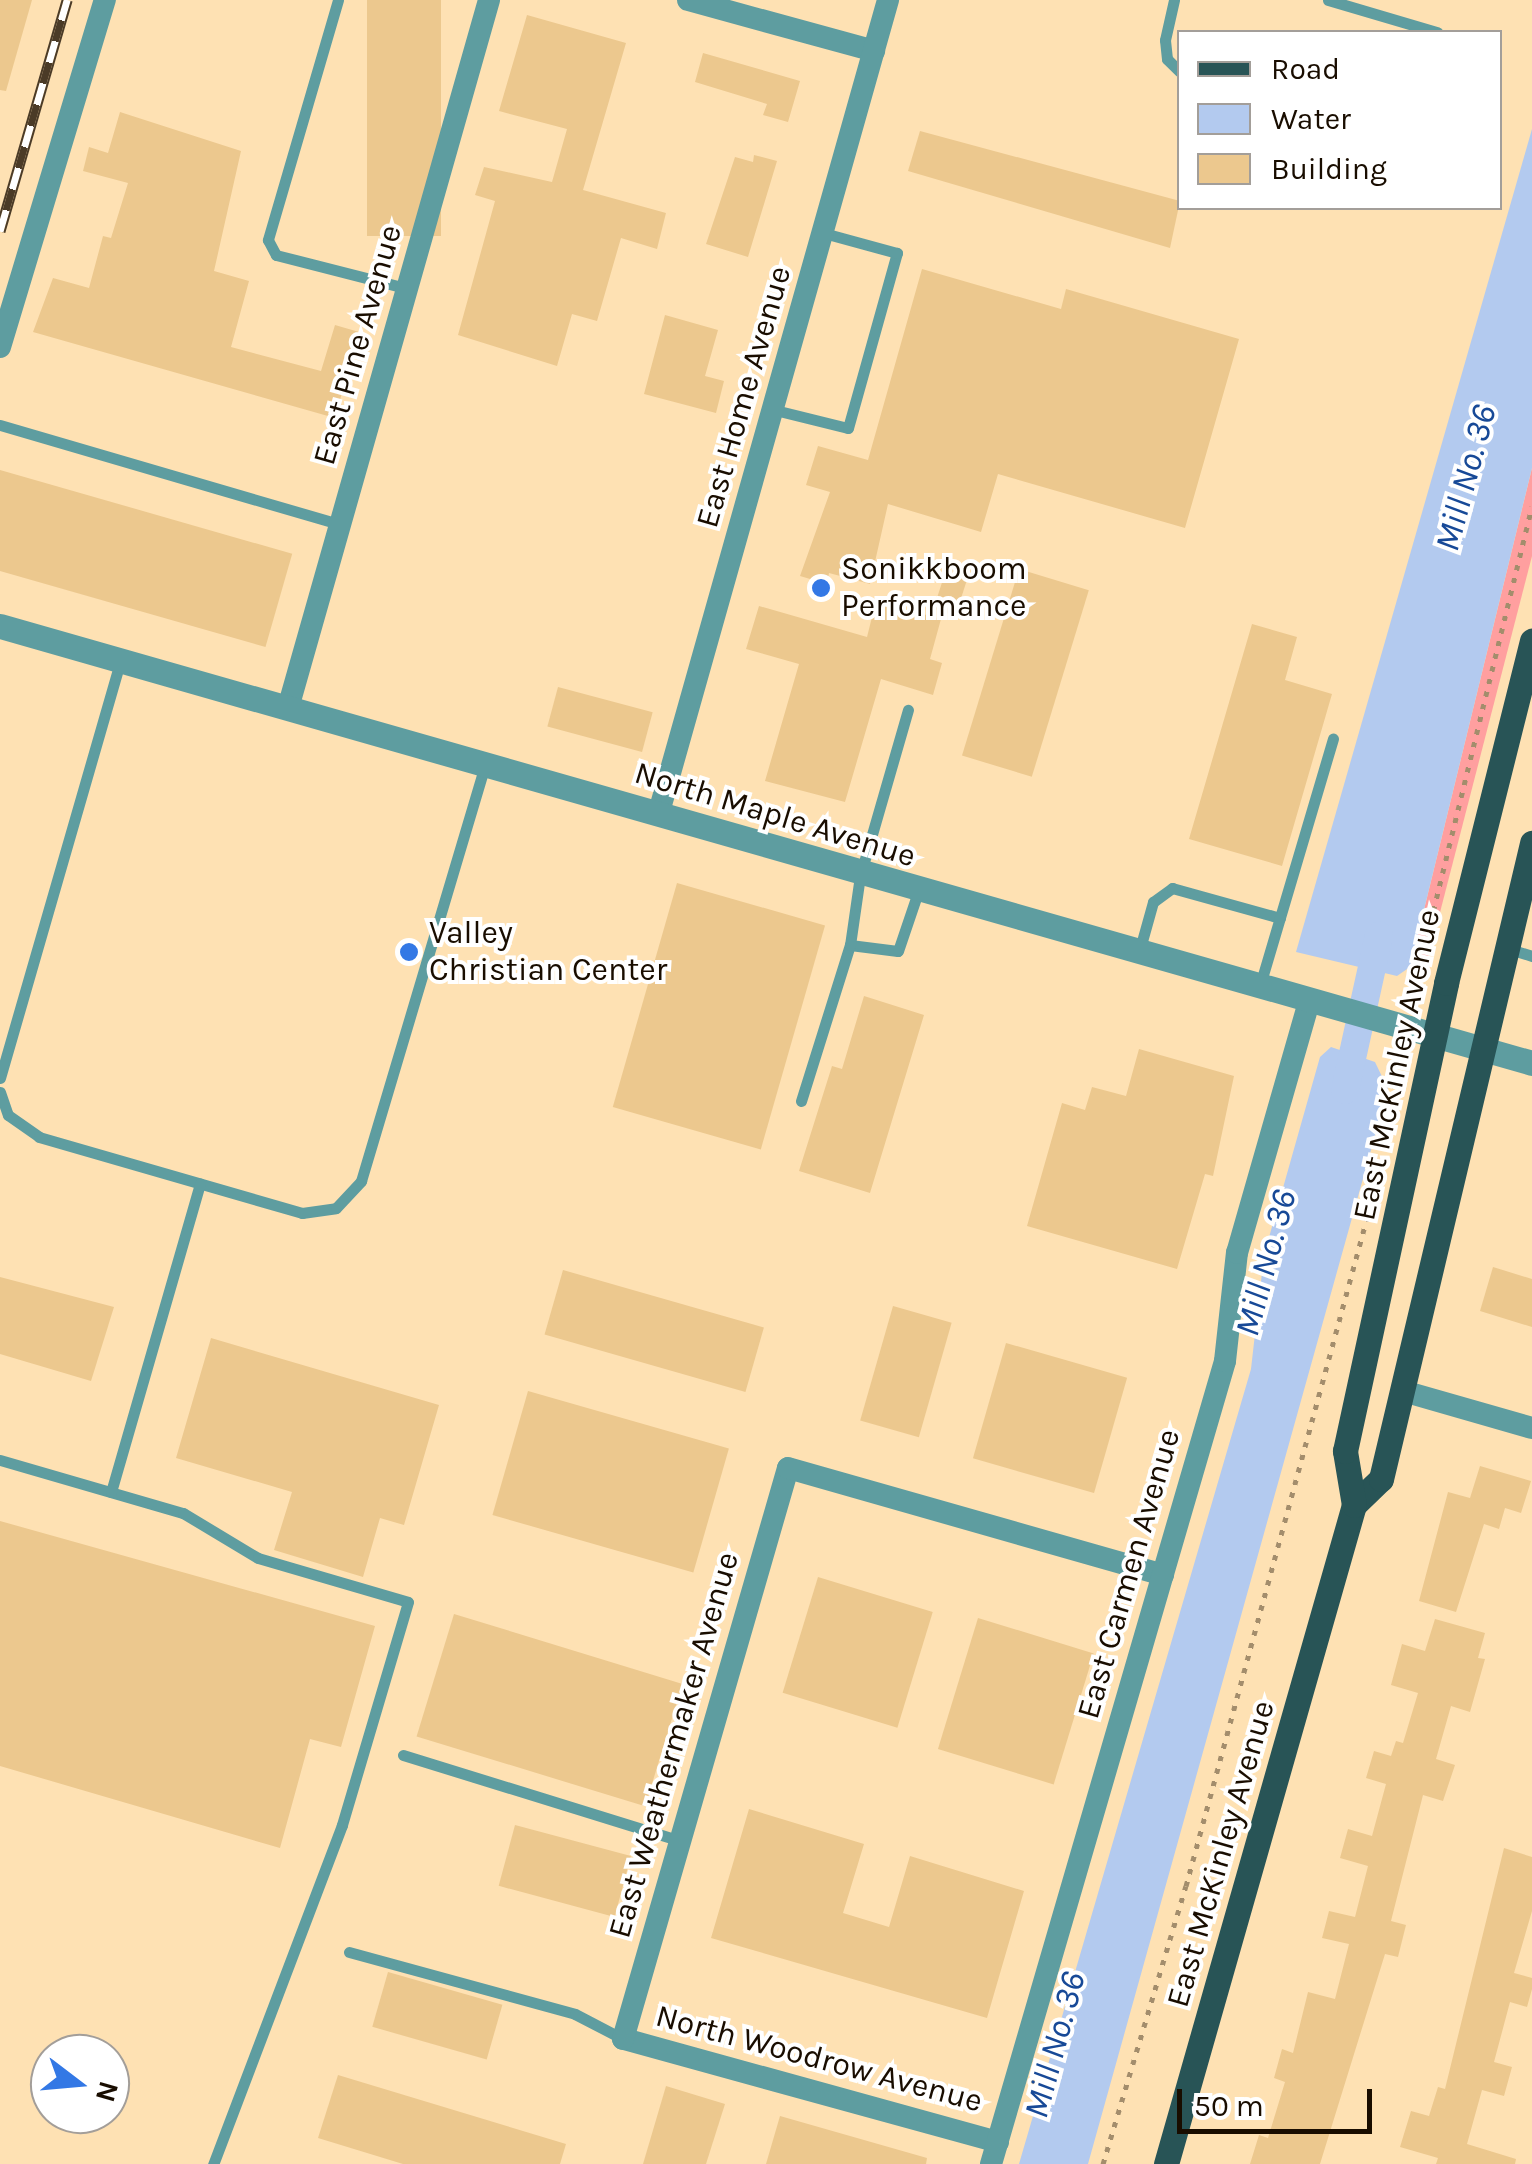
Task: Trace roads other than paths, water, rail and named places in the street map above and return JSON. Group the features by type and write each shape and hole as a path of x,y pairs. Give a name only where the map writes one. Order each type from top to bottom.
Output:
{"main road":[{"name":"East McKinley Avenue","path":"1166,2164 1354,1505 1345,1451 1436,1035 1532,642"},
{"name":"East McKinley Avenue","path":"1354,1505 1380,1479 1532,845"}],"street":[{"path":"0,347 105,0"},
{"name":"East Pine Avenue","path":"288,708 489,0"},
{"path":"688,0 874,51"},
{"name":"East Home Avenue","path":"660,812 776,410 888,0"},
{"name":"North Maple Avenue","path":"0,626 484,769 660,812 860,876 1532,1063"},
{"name":"East Carmen Avenue","path":"994,2153 1224,1361 1236,1254 1310,999"},
{"path":"1403,1391 1532,1428"},
{"name":"East Weathermaker Avenue","path":"623,2039 788,1468 1164,1574"},
{"name":"North Woodrow Avenue","path":"623,2039 994,2153"}],"lane":[{"path":"338,0 268,240 276,255 409,290"},
{"path":"1174,0 1165,40 1167,58 1177,69"},
{"path":"1328,0 1430,30"},
{"path":"776,410 848,428 897,253 824,233"},
{"path":"0,425 339,524"},
{"path":"0,1078 120,661"},
{"path":"801,1101 850,945 860,876 908,710"},
{"path":"1260,985 1333,740"},
{"path":"0,1092 8,1116 38,1136 302,1212 336,1208 352,1197 484,769"},
{"path":"1139,952 1153,902 1172,888 1280,918"},
{"path":"850,945 898,952 918,892"},
{"path":"1506,948 1532,956"},
{"path":"111,1492 200,1184"},
{"path":"0,1460 182,1513 258,1558 408,1602 342,1825 213,2164"},
{"path":"403,1755 680,1841"},
{"path":"349,1952 574,2014 623,2039"}],"water":[{"path":"1532,129 1532,468 1410,967 1397,976 1296,952"},
{"path":"1331,1047 1375,1062 1388,1089 1088,2164 1019,2164 1251,1369 1264,1255 1320,1057"}],"waterway":[{"name":"Mill No. 36","path":"1345,1090 1379,936"}],"railway":[{"path":"0,231 67,0"}],"place":[{"name":"Sonikkboom Performance","path":"821,588"},
{"name":"Valley Christian Center","path":"409,952"}]}
